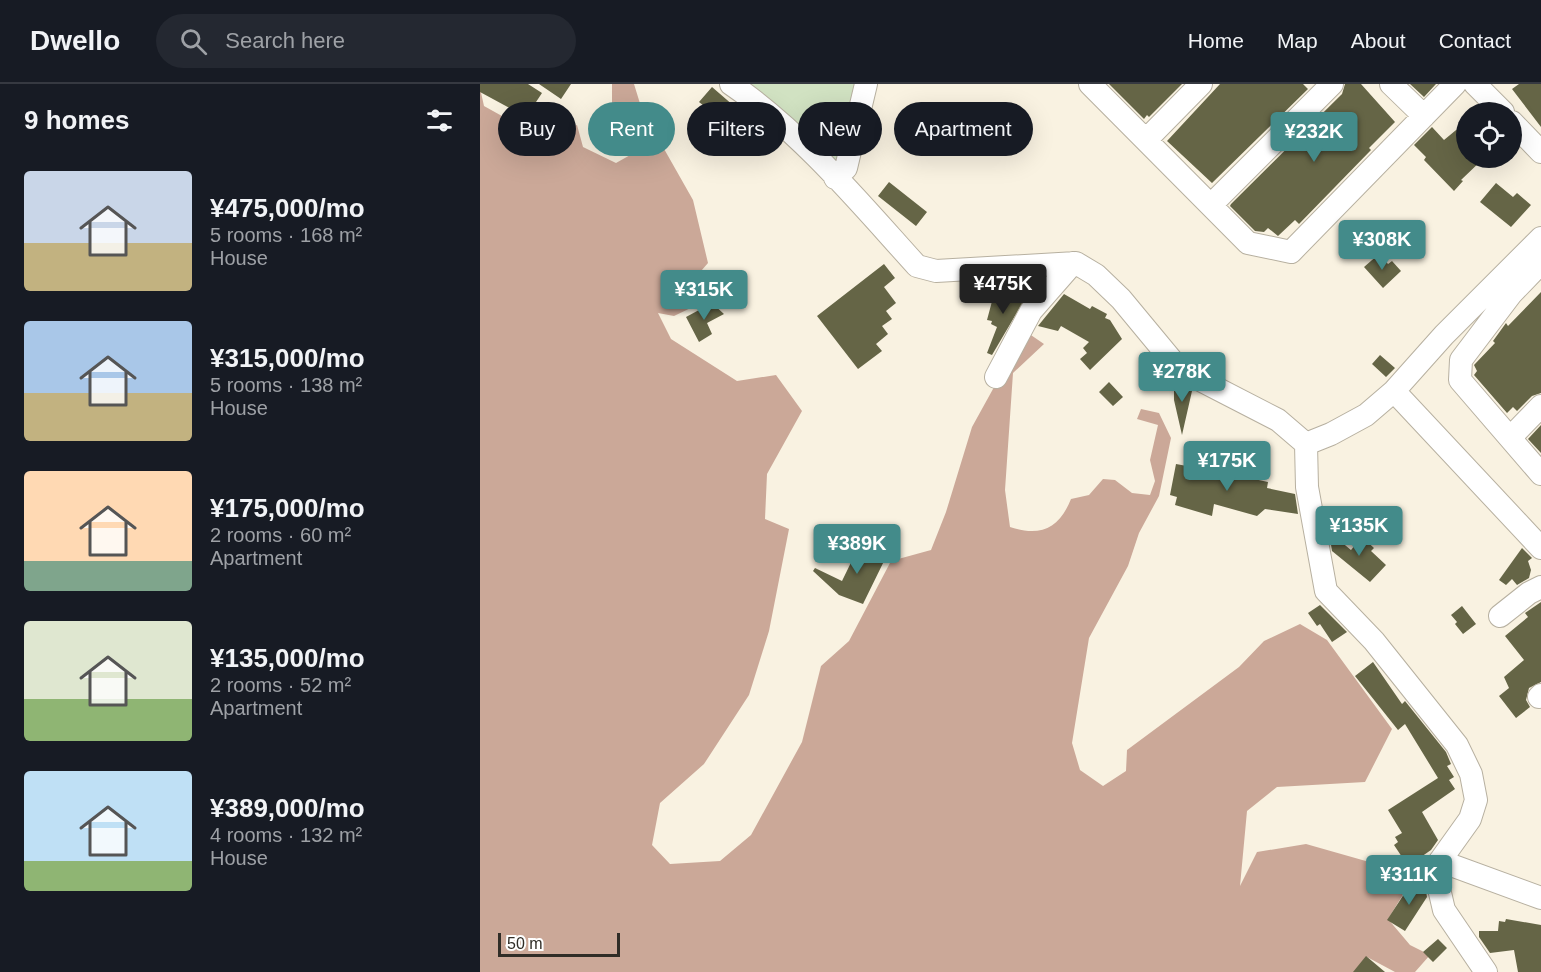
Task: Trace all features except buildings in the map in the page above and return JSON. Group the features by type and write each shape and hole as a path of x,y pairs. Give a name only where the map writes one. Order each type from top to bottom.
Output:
{"street":[{"path":"731,84 765,108 835,178 916,266 936,272 1073,263 1096,275 1121,299 1179,369 1278,420 1306,444 1307,488 1326,591 1374,641 1457,745 1471,774 1476,800 1470,819 1440,861 1437,880 1444,910 1486,972"},
{"path":"835,178 846,168 866,84"},
{"path":"1090,84 1248,243 1291,252 1455,84"},
{"path":"1147,139 1201,84"},
{"path":"1211,205 1332,84"},
{"path":"1391,84 1424,116"},
{"path":"1475,84 1493,102"},
{"path":"1522,132 1541,152"},
{"path":"1306,444 1331,434 1366,415 1394,391 1444,335 1541,238"},
{"path":"996,376 1031,311 1073,263"},
{"path":"1541,263 1511,294 1461,360 1460,380 1541,474"},
{"path":"1394,391 1541,548"},
{"path":"1510,438 1541,406"},
{"path":"1500,616 1529,593 1541,588"},
{"path":"1440,861 1541,898"}],"shaded area":[{"path":"612,84 634,84 640,102 612,102"},
{"path":"751,84 856,84 853,102 798,102 798,129 786,118 786,102 770,102"},
{"path":"480,88 484,106 498,114 498,156 576,156 577,125 583,147 588,149 588,156 602,156 616,163 628,156 668,156 693,200 708,263 688,286 669,276 666,286 674,299 693,294 699,304 674,316 658,313 671,339 737,381 776,375 802,411 767,474 765,519 789,529 769,631 749,695 704,764 660,803 652,845 670,864 720,861 751,835 802,742 821,666 849,641 891,561 931,550 946,512 972,427 1025,331 1044,344 1013,373 1005,490 1010,527 1030,531 1047,528 1061,517 1071,499 1089,495 1103,479 1115,480 1132,493 1150,495 1155,481 1150,460 1158,425 1137,419 1141,409 1159,413 1171,438 1159,496 1139,533 1128,566 1089,638 1072,743 1080,770 1103,786 1126,771 1127,750 1239,667 1264,641 1300,624 1327,640 1392,729 1365,782 1277,787 1247,811 1240,886 1257,852 1306,844 1415,875 1388,919 1410,945 1430,955 1415,972 1395,972 1367,957 1359,972 480,972"},
{"path":"826,156 844,156 843,162 831,161"}]}
